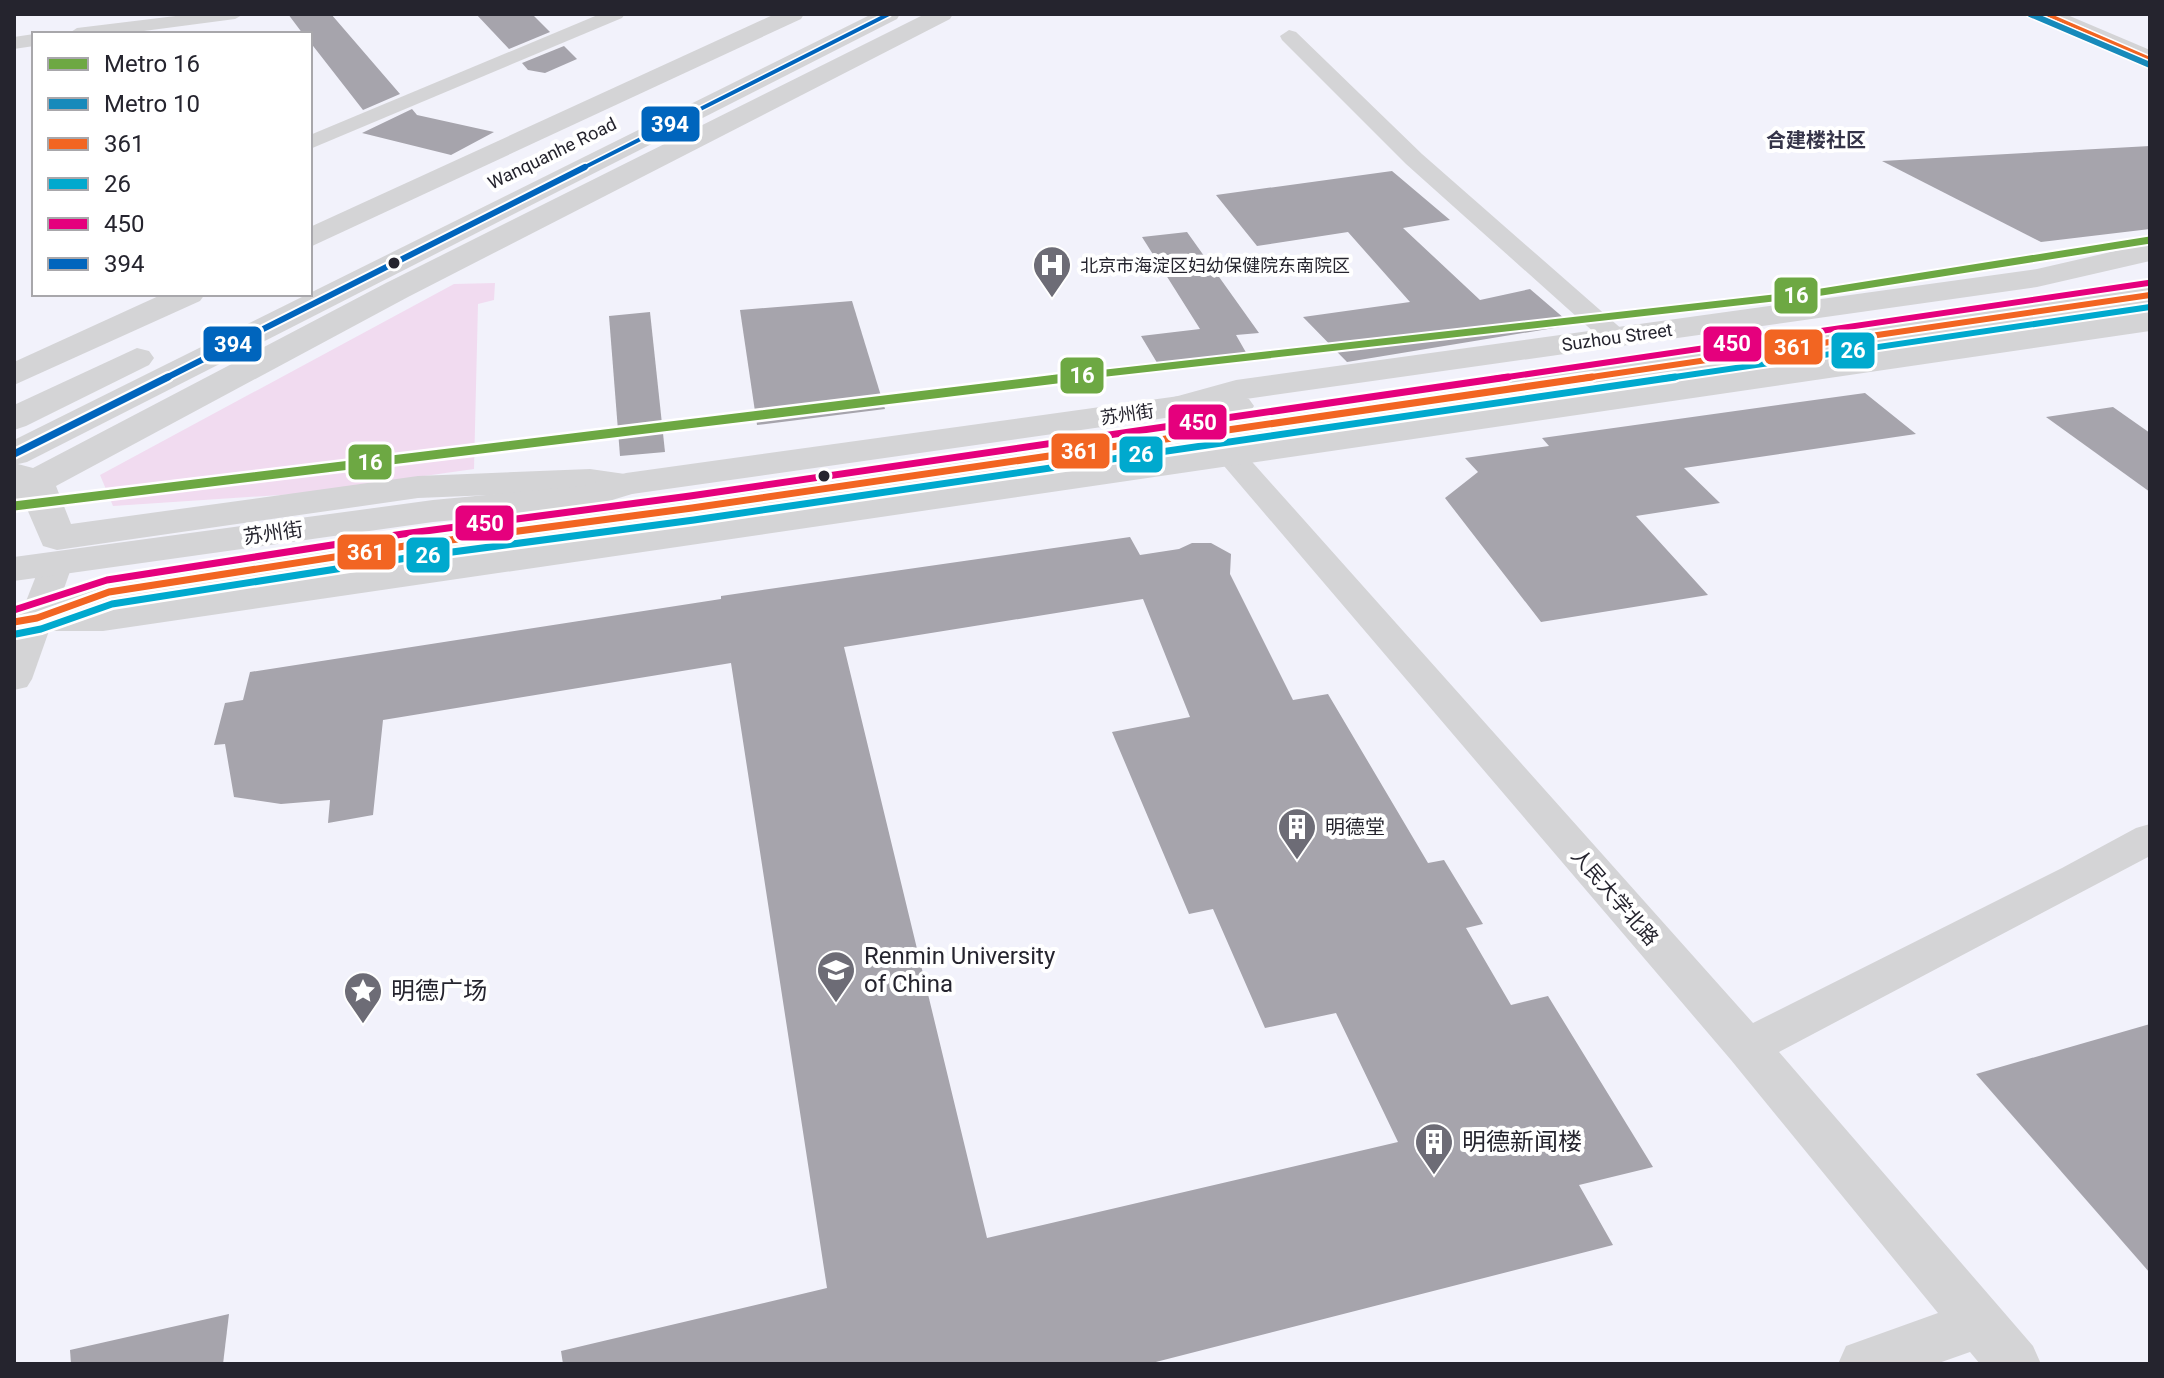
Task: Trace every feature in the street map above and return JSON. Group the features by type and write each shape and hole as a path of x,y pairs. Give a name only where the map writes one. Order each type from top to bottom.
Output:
{"main road":[{"path":"312,237 793,14"},
{"path":"748,55 817,14"},
{"name":"Wanquanhe Road","path":"508,174 748,55 840,25 889,14"},
{"path":"840,25 910,14"},
{"path":"57,551 19,476 397,290 942,14"},
{"path":"2046,14 2150,59"},
{"path":"2073,14 2150,46"},
{"name":"Wanquanhe Road","path":"19,476 56,433 840,25"},
{"name":"Suzhou Street","path":"1179,406 1236,390 2037,278 2150,252"},
{"name":"苏州街","path":"14,569 57,551 586,497 626,484 1179,406 1244,405 2020,298 2150,273"},
{"path":"25,620 103,618 2150,295"},
{"path":"14,375 185,296"},
{"path":"15,418 262,296"},
{"path":"1221,444 2150,321"}],"street":[{"path":"93,32 235,14"},
{"path":"312,142 602,16"},
{"path":"1289,36 1414,159 1615,337"},
{"name":"人民大学北路","path":"1221,444 1747,1047 2014,1364"},
{"path":"14,679 25,620 57,551"},
{"path":"1747,1047 2077,879 2150,838"},
{"path":"1865,1364 1980,1323"}],"shaded area":[{"path":"495,283 494,300 478,304 474,469 296,494 113,506 100,475 454,284"}],"building":[{"path":"288,14 331,14 400,94 363,110 312,45 312,32 302,32"},
{"path":"476,14 532,14 550,32 509,49"},
{"path":"564,46 577,59 545,73 528,70 522,63"},
{"path":"412,109 417,115 494,132 451,155 362,133"},
{"path":"2150,146 2150,229 2041,242 1882,161"},
{"path":"1392,171 1450,220 1403,228 1480,300 1530,289 1572,325 1347,362 1303,317 1410,302 1348,232 1257,246 1216,195"},
{"path":"1187,232 1259,333 1236,335 1248,356 1159,366 1141,336 1200,329 1142,237"},
{"path":"852,301 885,409 757,425 740,310"},
{"path":"650,312 665,452 620,456 609,316"},
{"path":"1865,393 1916,434 1684,468 1720,503 1636,516 1708,595 1541,622 1445,498 1478,472 1465,458 1549,446 1542,438"},
{"path":"2113,407 2150,433 2150,492 2046,417"},
{"path":"1130,537 1140,555 1179,549 1192,543 1211,543 1231,554 1230,574 1293,700 1328,694 1428,863 1444,860 1483,924 1466,928 1511,1005 1548,996 1653,1167 1579,1185 1613,1245 1148,1364 563,1364 561,1351 827,1288 731,663 383,720 373,815 328,823 330,800 281,804 234,797 225,744 214,745 225,703 243,700 250,672 721,599 721,596","holes":["1143,599 1190,717 1112,732 1189,914 1213,909 1265,1028 1336,1013 1398,1142 987,1238 844,647"]},
{"path":"2150,1024 2150,1273 1976,1074"},
{"path":"229,1314 223,1364 71,1364 70,1350"}],"metro line":[{"name":"10","path":"2030,14 2150,65"},
{"name":"16","path":"14,506 998,384 1257,358 1809,294 2150,240"}],"transit line":[{"name":"394","path":"14,454 889,14"},
{"name":"361","path":"2046,14 2150,59"},
{"name":"450","path":"14,610 107,580 403,534 690,496 2148,283"},
{"name":"361","path":"14,622 37,618 109,592 405,546 692,508 2150,295"},
{"name":"26","path":"16,634 41,629 112,604 407,558 694,520 2150,307"}],"place":[{"name":"北京市海淀区妇幼保健院东南院区","path":"1052,299"},
{"name":"明德堂","path":"1297,861"},
{"name":"Renmin University of China","path":"836,1004"},
{"name":"明德广场","path":"363,1025"},
{"name":"明德新闻楼","path":"1434,1176"}],"district":[{"name":"合建楼社区","path":"1816,140"}]}
